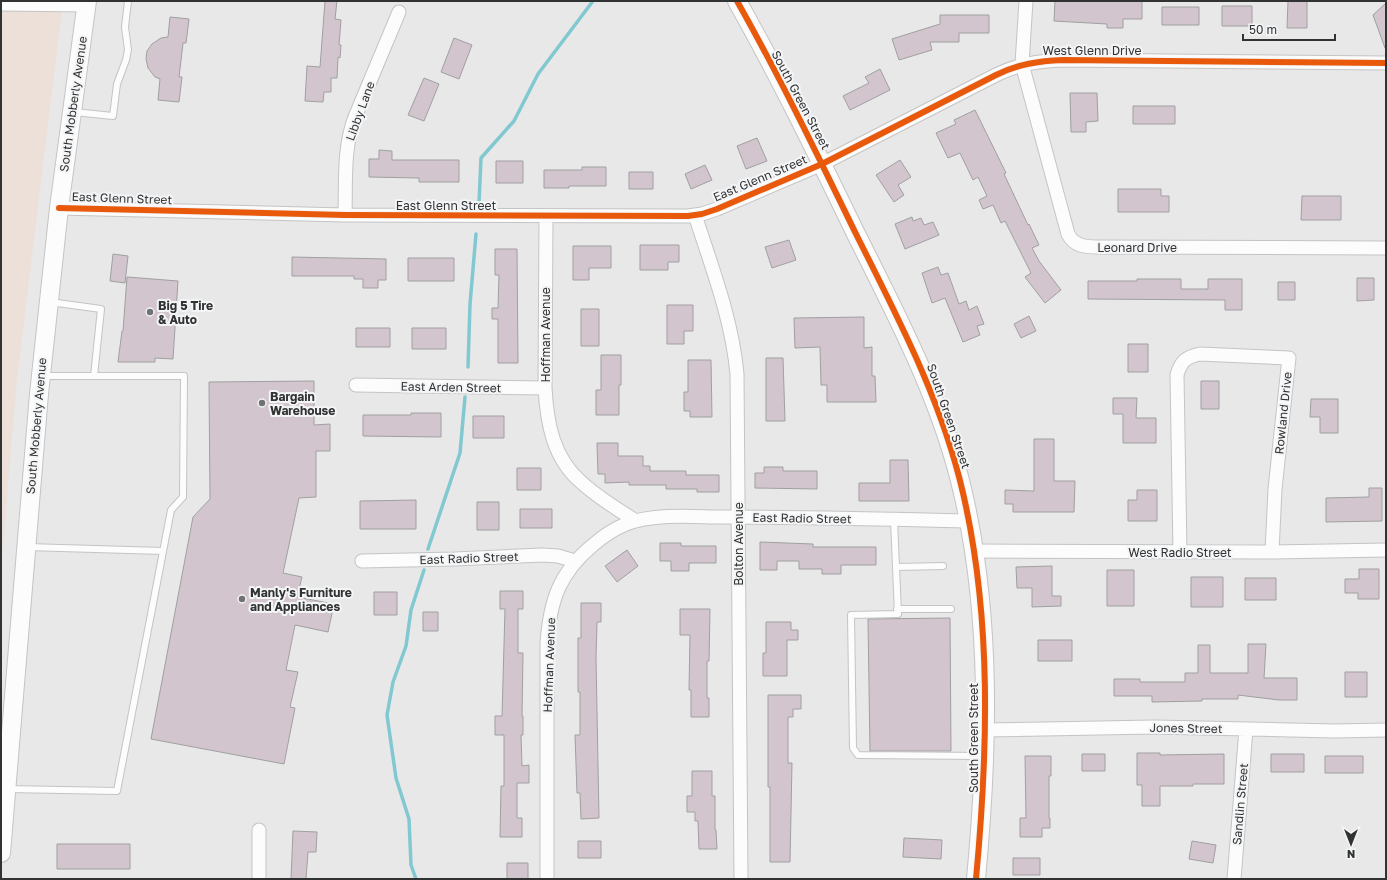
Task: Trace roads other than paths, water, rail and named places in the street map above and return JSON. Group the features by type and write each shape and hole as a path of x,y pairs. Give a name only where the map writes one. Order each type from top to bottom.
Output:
{"street":[{"name":"South Green Street","path":"737,1 822,164 887,294 929,385 963,491 974,551 981,611 985,692 983,808 976,879"},
{"name":"Leonard Drive","path":"1026,1 1022,64 1068,234 1076,243 1084,246 1098,247 1386,248"},
{"name":"South Mobberly Avenue","path":"1,853 4,794 41,376 59,208 86,3"},
{"path":"1,4 86,3"},
{"name":"Libby Lane","path":"345,215 346,158 349,135 355,117 399,12"},
{"name":"West Glenn Drive","path":"822,164 996,74 1022,64 1063,60 1386,63"},
{"name":"East Glenn Street","path":"59,208 345,215 666,217 695,215 721,208 822,164"},
{"name":"Bolton Avenue","path":"695,215 726,312 734,349 737,383 741,879"},
{"name":"Hoffman Avenue","path":"546,216 545,388 546,408 550,430 558,451 566,465 581,483 636,521"},
{"name":"Rowland Drive","path":"1180,552 1177,375 1181,364 1191,356 1200,354 1289,358 1275,489 1272,552"},
{"name":"East Arden Street","path":"356,385 545,388"},
{"name":"East Radio Street","path":"636,521 660,517 738,517 969,521"},
{"name":"Hoffman Avenue","path":"547,879 548,622 552,606 561,584 566,573 575,561 607,535 624,525 636,521"},
{"name":"West Radio Street","path":"974,551 1272,552 1386,550"},
{"name":"East Radio Street","path":"362,561 542,555 558,556 575,561"},
{"name":"Jones Street","path":"985,730 1154,728 1334,731 1386,730"},
{"name":"Sandlin Street","path":"1234,879 1246,729"},
{"path":"258,830 258,879"}],"lane":[{"path":"72,112 113,116 117,84 128,50 125,27 128,1"},
{"path":"49,302 101,309 94,376"},
{"path":"4,794 117,790 171,510 183,497 184,376 41,376"},
{"path":"894,520 898,614 851,615 853,748 858,755 984,756"},
{"path":"26,547 163,551"},
{"path":"896,567 942,566"},
{"path":"897,609 951,609"}],"waterway":[{"path":"479,203 481,158 514,121 538,74 593,1"},
{"path":"468,367 470,304 476,234"},
{"path":"428,549 460,453 465,397"},
{"path":"416,879 411,865 409,819 396,778 387,715 393,682 406,646 411,610 424,570"}],"place":[{"name":"Big 5 Tire & Auto","path":"150,312"},
{"name":"Bargain Warehouse","path":"262,403"},
{"name":"Manly's Furniture and Appliances","path":"242,599"}]}
